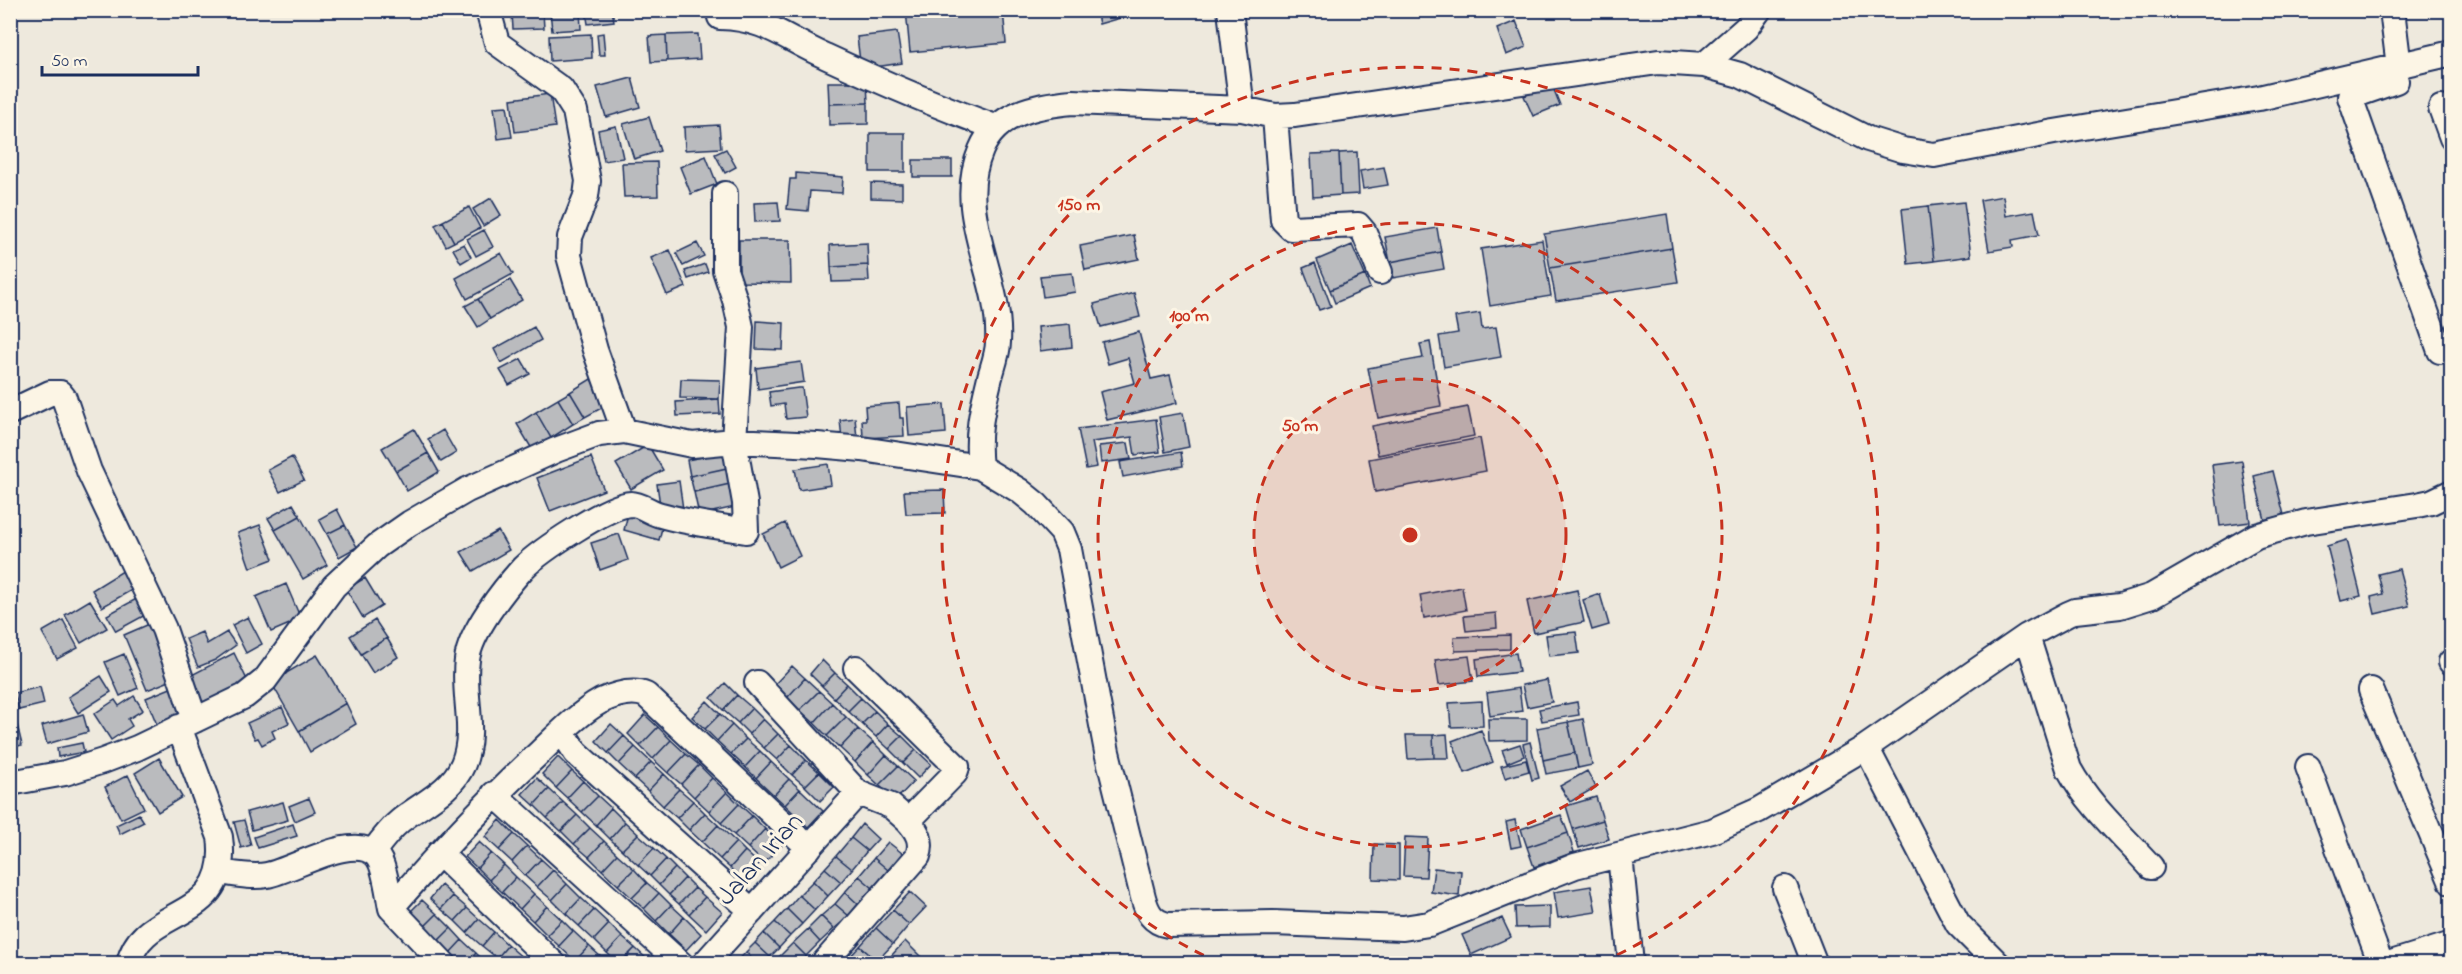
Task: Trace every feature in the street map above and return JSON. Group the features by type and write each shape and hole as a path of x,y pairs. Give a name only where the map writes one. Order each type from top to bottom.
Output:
{"street":[{"path":"488,10 497,43 561,89 575,111 588,181 586,196 570,237 569,256 596,350 624,431"},
{"path":"1230,10 1242,109"},
{"path":"1704,64 1746,28 1759,10"},
{"path":"2392,10 2400,73"},
{"path":"720,16 739,17 760,22 822,55 913,96 995,127"},
{"path":"2451,53 2400,73 2350,97 2440,351 2451,347"},
{"path":"980,467 977,442 979,422 998,343 996,311 972,210 971,181 976,161 985,141 995,127 1029,109 1062,103 1242,109 1275,116 1658,62 1704,64 1759,83 1868,139 1903,150 1934,155 2054,132 2400,73"},
{"path":"2441,108 2451,138"},
{"path":"1275,116 1283,220 1287,226 1291,228 1358,225 1364,232 1380,272"},
{"path":"373,852 400,821 438,796 458,774 469,738 466,660 475,637 496,602 524,568 591,520 622,505 634,504 661,515 746,531 745,503 734,441 741,327 725,270 725,194"},
{"path":"10,412 50,393 60,393 64,398 89,471 121,534 164,629 187,723 220,837 223,856 215,885 201,899 145,935 137,944 129,963"},
{"path":"10,783 65,773 137,748 256,688 265,680 334,586 378,546 410,523 467,490 556,450 598,434 624,431 682,444 734,441 862,449 980,467 1036,504 1062,532 1069,549 1107,752 1146,907 1151,917 1168,926 1273,923 1402,928 1429,924 1575,866 1712,831 1759,810 1866,747 2027,636 2075,611 2120,606 2152,596 2256,536 2306,522 2424,504 2451,492"},
{"path":"2027,636 2069,769 2097,808 2151,867"},
{"path":"856,668 957,766 955,773 908,821"},
{"path":"757,683 858,793 891,806 916,830 921,844 918,856 823,963"},
{"path":"2370,690 2451,883"},
{"path":"399,916 439,854 494,795 562,731 601,702 634,692 645,695 809,848"},
{"path":"562,731 576,753 752,911"},
{"path":"1866,747 1958,924 1998,963"},
{"path":"2308,768 2381,963"},
{"name":"Jalan Irian","path":"704,963 858,793"},
{"path":"494,795 681,963"},
{"path":"220,872 266,876 336,851 358,846 373,852 378,856 399,916 444,963"},
{"path":"439,854 554,963"},
{"path":"1620,855 1631,963"},
{"path":"1785,888 1815,963"},
{"path":"2388,963 2451,944"}],"building":[{"path":"550,10 580,10 581,29 552,31"},
{"path":"612,10 614,21 588,24 586,11"},
{"path":"906,10 1003,10 1006,43 910,52"},
{"path":"1096,10 1118,10 1120,18 1099,24"},
{"path":"1126,10 1187,10 1126,16"},
{"path":"512,13 543,13 544,28 513,29"},
{"path":"1516,21 1526,47 1506,55 1497,29"},
{"path":"897,32 902,63 861,69 857,37"},
{"path":"603,33 605,55 599,55 597,34"},
{"path":"591,34 592,58 550,61 549,36"},
{"path":"698,34 700,59 667,61 666,35"},
{"path":"666,35 667,61 651,62 649,36"},
{"path":"632,78 640,107 606,117 597,87"},
{"path":"828,82 867,82 868,103 829,104"},
{"path":"1552,85 1560,105 1533,116 1524,96"},
{"path":"550,94 555,127 515,132 511,99"},
{"path":"868,103 868,124 829,125 829,104"},
{"path":"507,106 512,137 498,139 494,107"},
{"path":"649,117 660,151 634,159 623,124"},
{"path":"719,125 721,148 685,150 684,127"},
{"path":"616,126 623,158 604,161 598,130"},
{"path":"870,133 905,133 905,172 870,172"},
{"path":"726,149 736,167 725,173 715,154"},
{"path":"1357,152 1359,194 1341,195 1339,153"},
{"path":"1339,153 1341,195 1313,197 1311,154"},
{"path":"706,156 717,184 691,194 680,167"},
{"path":"913,160 952,160 952,177 913,177"},
{"path":"657,162 658,196 624,197 622,163"},
{"path":"1384,167 1388,185 1363,189 1360,171"},
{"path":"796,173 843,177 842,193 810,191 808,211 787,209 790,179 796,179"},
{"path":"871,183 902,184 902,199 871,198"},
{"path":"2003,196 2006,216 2034,211 2039,235 2012,240 2013,247 1989,251 1980,200"},
{"path":"491,198 501,215 483,226 473,209"},
{"path":"778,202 780,221 755,222 754,203"},
{"path":"1964,202 1971,256 1934,261 1928,206"},
{"path":"1928,206 1934,261 1908,264 1902,209"},
{"path":"469,207 480,228 454,242 443,221"},
{"path":"1667,214 1672,248 1550,268 1544,234"},
{"path":"443,221 454,242 446,246 435,225"},
{"path":"1437,228 1441,252 1390,262 1385,237"},
{"path":"484,230 493,247 476,256 467,239"},
{"path":"1134,235 1139,259 1085,270 1080,246"},
{"path":"739,240 790,240 791,283 739,282"},
{"path":"1542,240 1551,296 1490,306 1481,249"},
{"path":"697,243 704,256 683,266 676,253"},
{"path":"867,243 868,265 831,267 830,245"},
{"path":"464,244 471,257 461,263 453,249"},
{"path":"1352,245 1365,275 1330,290 1317,260"},
{"path":"1672,248 1678,282 1556,301 1550,268"},
{"path":"670,250 686,287 667,295 651,258"},
{"path":"1441,252 1444,269 1393,278 1390,262"},
{"path":"501,253 513,274 467,299 456,278"},
{"path":"1315,263 1331,306 1319,310 1303,268"},
{"path":"705,264 708,272 688,279 685,271"},
{"path":"868,265 869,281 832,282 831,267"},
{"path":"1072,273 1075,292 1043,297 1040,276"},
{"path":"1365,275 1370,288 1335,303 1330,290"},
{"path":"510,280 522,300 490,319 478,299"},
{"path":"1134,293 1140,317 1101,327 1094,304"},
{"path":"478,299 490,319 478,327 465,306"},
{"path":"1480,313 1482,329 1496,327 1501,357 1444,367 1439,336 1458,333 1455,317"},
{"path":"757,321 784,323 783,350 756,349"},
{"path":"1070,324 1072,347 1040,351 1038,327"},
{"path":"534,327 541,340 501,363 494,349"},
{"path":"1139,332 1151,379 1170,375 1177,403 1107,420 1100,392 1135,383 1128,358 1108,364 1102,342"},
{"path":"1430,342 1441,406 1378,418 1368,368 1423,358 1420,344"},
{"path":"521,359 530,374 509,385 500,370"},
{"path":"801,362 804,382 758,389 756,368"},
{"path":"591,379 607,405 585,417 570,392"},
{"path":"681,379 720,380 719,399 680,398"},
{"path":"802,388 806,417 786,419 784,404 771,406 769,392"},
{"path":"570,392 585,417 573,424 558,399"},
{"path":"558,399 573,424 551,438 536,412"},
{"path":"719,399 720,414 677,416 676,402"},
{"path":"899,403 904,436 863,438 862,420 866,420 865,406"},
{"path":"944,404 946,433 909,436 907,407"},
{"path":"1468,407 1474,436 1378,455 1372,426"},
{"path":"536,412 551,438 532,449 517,424"},
{"path":"1183,413 1189,447 1165,452 1159,417"},
{"path":"855,418 857,438 842,439 840,420"},
{"path":"1156,419 1160,452 1135,455 1132,437 1092,442 1097,467 1086,469 1078,429"},
{"path":"414,429 428,453 396,471 382,448"},
{"path":"443,430 456,453 441,462 428,439"},
{"path":"1480,438 1486,471 1375,492 1369,459"},
{"path":"1128,443 1131,459 1101,463 1099,446"},
{"path":"648,445 663,470 631,489 616,464"},
{"path":"1181,452 1183,466 1123,477 1120,462"},
{"path":"428,453 439,472 407,491 396,471"},
{"path":"723,453 727,468 690,476 687,460"},
{"path":"292,457 304,480 280,492 268,470"},
{"path":"591,457 604,490 550,511 537,478"},
{"path":"2242,461 2250,522 2220,526 2212,465"},
{"path":"828,464 831,485 799,490 795,469"},
{"path":"727,468 730,484 694,492 690,476"},
{"path":"2273,471 2284,515 2265,520 2254,476"},
{"path":"679,481 683,509 661,512 657,484"},
{"path":"730,484 735,507 699,515 694,492"},
{"path":"944,490 945,513 906,514 904,491"},
{"path":"293,504 300,516 275,530 268,518"},
{"path":"337,509 345,525 327,534 319,519"},
{"path":"629,510 664,520 659,540 624,530"},
{"path":"300,516 327,565 303,579 275,530"},
{"path":"785,523 800,556 778,567 763,534"},
{"path":"260,525 273,559 250,568 238,533"},
{"path":"345,525 357,547 339,557 327,534"},
{"path":"498,531 509,550 473,571 461,552"},
{"path":"619,534 628,560 600,570 591,543"},
{"path":"2347,540 2361,596 2341,601 2327,546"},
{"path":"126,569 137,587 102,607 92,590"},
{"path":"2399,569 2409,606 2375,614 2371,597 2383,594 2378,574"},
{"path":"365,578 382,606 363,618 346,589"},
{"path":"286,584 301,619 271,632 256,597"},
{"path":"1462,587 1466,610 1424,618 1420,595"},
{"path":"1577,590 1584,622 1534,633 1527,601"},
{"path":"1600,594 1609,625 1592,630 1583,600"},
{"path":"140,597 149,613 116,631 107,615"},
{"path":"90,600 107,628 81,643 65,615"},
{"path":"1496,613 1497,628 1466,631 1464,616"},
{"path":"248,617 262,644 246,653 232,625"},
{"path":"63,620 78,648 57,659 42,632"},
{"path":"375,620 387,638 361,654 350,636"},
{"path":"154,622 177,678 147,690 124,635"},
{"path":"202,632 207,644 227,632 236,645 215,660 198,667 186,639"},
{"path":"1576,632 1579,653 1549,656 1546,635"},
{"path":"1510,635 1510,649 1455,651 1454,637"},
{"path":"387,638 398,657 373,673 361,654"},
{"path":"234,653 250,686 199,711 184,679"},
{"path":"1516,653 1519,672 1478,677 1476,659"},
{"path":"124,654 138,688 120,696 105,662"},
{"path":"317,655 346,703 299,731 271,682"},
{"path":"1469,656 1473,681 1439,685 1435,660"},
{"path":"822,660 835,673 822,686 810,674"},
{"path":"792,666 805,678 787,698 774,685"},
{"path":"835,673 847,684 834,698 822,686"},
{"path":"101,676 111,692 78,713 68,697"},
{"path":"805,678 819,691 800,710 787,698"},
{"path":"1547,680 1552,702 1527,707 1522,685"},
{"path":"725,683 737,695 723,710 711,698"},
{"path":"847,684 861,698 848,711 834,698"},
{"path":"178,685 190,715 158,727 146,698"},
{"path":"40,687 44,704 19,710 14,693"},
{"path":"1519,688 1522,711 1490,716 1487,693"},
{"path":"819,691 832,703 814,723 800,710"},
{"path":"737,695 752,708 738,723 723,710"},
{"path":"134,696 143,710 128,719 132,726 111,740 94,714 115,700 119,706"},
{"path":"861,698 875,711 862,724 848,711"},
{"path":"707,701 720,714 705,729 692,717"},
{"path":"1482,701 1483,726 1451,727 1449,703"},
{"path":"1577,702 1579,715 1542,721 1539,709"},
{"path":"346,703 356,724 310,752 299,731"},
{"path":"832,703 846,717 827,736 814,723"},
{"path":"282,707 289,723 272,731 275,738 262,745 258,738 255,739 247,723"},
{"path":"752,708 763,719 749,734 738,723"},
{"path":"875,711 888,724 876,737 862,724"},
{"path":"10,712 14,712 22,745 10,748"},
{"path":"83,714 88,732 47,744 42,726"},
{"path":"720,714 732,725 717,741 705,729"},
{"path":"645,715 658,727 640,746 628,734"},
{"path":"846,717 858,729 840,748 827,736"},
{"path":"763,719 778,734 764,748 749,734"},
{"path":"1488,719 1527,719 1527,740 1489,741"},
{"path":"1583,719 1592,765 1578,768 1568,722"},
{"path":"1568,722 1575,753 1543,760 1537,728"},
{"path":"611,724 624,736 608,753 596,741"},
{"path":"888,724 902,736 889,749 876,737"},
{"path":"732,725 746,739 731,754 717,741"},
{"path":"658,727 671,740 653,759 640,746"},
{"path":"858,729 873,742 855,762 840,748"},
{"path":"1481,730 1493,762 1465,773 1452,741"},
{"path":"778,734 791,745 777,760 764,748"},
{"path":"1447,734 1449,758 1434,758 1433,735"},
{"path":"1406,735 1433,735 1434,758 1408,759"},
{"path":"624,736 635,747 619,764 608,753"},
{"path":"902,736 916,750 903,763 889,749"},
{"path":"746,739 760,751 745,767 731,754"},
{"path":"671,740 686,754 668,773 653,759"},
{"path":"873,742 886,755 868,775 855,762"},
{"path":"1530,742 1539,778 1532,780 1523,744"},
{"path":"82,743 84,752 58,757 57,748"},
{"path":"1520,744 1524,756 1507,763 1502,750"},
{"path":"791,745 806,760 792,775 777,760"},
{"path":"635,747 651,762 635,779 619,764"},
{"path":"916,750 931,764 918,778 903,763"},
{"path":"760,751 771,762 756,778 745,767"},
{"path":"1575,753 1578,768 1546,774 1543,760"},
{"path":"686,754 699,765 681,784 668,773"},
{"path":"886,755 898,766 879,785 868,775"},
{"path":"558,757 572,771 556,788 542,774"},
{"path":"159,758 182,797 158,812 135,773"},
{"path":"806,760 819,772 805,786 792,775"},
{"path":"1526,760 1529,771 1505,778 1501,766"},
{"path":"651,762 664,774 648,791 635,779"},
{"path":"771,762 789,779 774,795 756,778"},
{"path":"699,765 712,778 694,797 681,784"},
{"path":"898,766 914,781 895,801 879,785"},
{"path":"572,771 583,781 567,798 556,788"},
{"path":"1587,771 1596,787 1570,802 1560,786"},
{"path":"819,772 834,787 820,801 805,786"},
{"path":"664,774 679,789 663,806 648,791"},
{"path":"128,775 144,808 121,819 105,787"},
{"path":"537,778 549,789 534,805 522,794"},
{"path":"712,778 727,792 709,811 694,797"},
{"path":"789,779 800,789 785,805 774,795"},
{"path":"583,781 598,796 582,812 567,798"},
{"path":"549,789 563,802 547,818 534,805"},
{"path":"679,789 693,801 677,818 663,806"},
{"path":"800,789 823,811 808,827 785,805"},
{"path":"727,792 739,804 721,823 709,811"},
{"path":"598,796 611,808 596,825 582,812"},
{"path":"1596,797 1603,820 1573,829 1566,806"},
{"path":"309,798 315,812 295,821 289,806"},
{"path":"693,801 705,813 689,830 677,818"},
{"path":"283,802 288,820 252,830 247,812"},
{"path":"563,802 577,815 561,831 547,818"},
{"path":"739,804 752,816 734,835 721,823"},
{"path":"611,808 625,822 610,839 596,825"},
{"path":"705,813 718,825 702,842 689,830"},
{"path":"139,814 144,822 120,834 116,825"},
{"path":"577,815 590,828 574,844 561,831"},
{"path":"1561,815 1568,833 1527,847 1521,829"},
{"path":"752,816 765,829 748,848 734,835"},
{"path":"244,820 251,845 241,848 234,822"},
{"path":"500,820 514,834 499,850 485,837"},
{"path":"1515,820 1521,846 1511,848 1506,822"},
{"path":"1603,820 1609,839 1579,848 1573,829"},
{"path":"625,822 638,834 622,850 610,839"},
{"path":"293,824 297,836 258,848 254,837"},
{"path":"862,824 878,839 867,851 851,838"},
{"path":"718,825 736,842 720,859 702,842"},
{"path":"590,828 604,841 589,857 574,844"},
{"path":"765,829 782,845 764,863 748,848"},
{"path":"1568,833 1574,852 1534,867 1527,847"},
{"path":"514,834 527,846 512,862 499,850"},
{"path":"638,834 654,848 638,865 622,850"},
{"path":"1405,837 1428,838 1426,877 1403,876"},
{"path":"851,838 867,851 852,869 836,856"},
{"path":"604,841 617,854 602,870 589,857"},
{"path":"479,842 491,853 477,868 465,857"},
{"path":"736,842 745,851 730,868 720,859"},
{"path":"888,842 902,853 888,870 874,858"},
{"path":"1374,844 1399,845 1399,880 1373,879"},
{"path":"527,846 541,859 525,876 512,862"},
{"path":"654,848 666,859 650,876 638,865"},
{"path":"745,851 759,864 743,881 730,868"},
{"path":"491,853 504,865 489,880 477,868"},
{"path":"617,854 634,869 618,885 602,870"},
{"path":"836,856 852,869 841,882 825,868"},
{"path":"874,858 888,870 873,888 859,876"},
{"path":"541,859 553,870 537,887 525,876"},
{"path":"666,859 675,868 659,885 650,876"},
{"path":"504,865 516,877 502,892 489,880"},
{"path":"675,868 685,878 669,895 659,885"},
{"path":"825,868 841,882 828,896 813,881"},
{"path":"1434,868 1461,871 1459,896 1431,892"},
{"path":"634,869 647,883 632,898 618,885"},
{"path":"553,870 567,884 552,900 537,887"},
{"path":"859,876 873,888 858,904 845,892"},
{"path":"516,877 534,894 520,909 502,892"},
{"path":"685,878 695,888 679,904 669,895"},
{"path":"813,881 828,896 815,910 799,895"},
{"path":"647,883 659,893 644,909 632,898"},
{"path":"567,884 581,898 566,914 552,900"},
{"path":"441,885 453,896 441,909 430,899"},
{"path":"1591,886 1596,912 1558,918 1554,892"},
{"path":"695,888 705,897 689,914 679,904"},
{"path":"845,892 858,904 849,916 835,904"},
{"path":"910,892 926,907 909,925 893,910"},
{"path":"659,893 671,905 656,921 644,909"},
{"path":"534,894 547,906 533,921 520,909"},
{"path":"799,895 815,910 802,924 787,909"},
{"path":"453,896 467,908 455,921 441,909"},
{"path":"705,897 722,912 706,930 689,914"},
{"path":"581,898 594,910 579,926 566,914"},
{"path":"422,900 437,914 422,929 407,915"},
{"path":"835,904 849,916 834,929 821,916"},
{"path":"671,905 684,917 669,934 656,921"},
{"path":"547,906 562,920 547,935 533,921"},
{"path":"1550,906 1550,927 1516,928 1515,907"},
{"path":"467,908 479,919 467,933 455,921"},
{"path":"787,909 802,924 790,936 775,922"},
{"path":"594,910 609,924 594,940 579,926"},
{"path":"893,910 909,925 893,944 876,928"},
{"path":"437,914 451,928 436,943 422,929"},
{"path":"821,916 834,929 820,942 808,929"},
{"path":"684,917 701,934 686,950 669,934"},
{"path":"1502,918 1511,937 1471,955 1462,935"},
{"path":"479,919 494,932 482,946 467,933"},
{"path":"562,920 573,931 559,946 547,935"},
{"path":"775,922 790,936 779,948 764,933"},
{"path":"609,924 622,937 607,953 594,940"},
{"path":"451,928 462,940 448,955 436,943"},
{"path":"876,928 893,944 877,961 860,946"},
{"path":"808,929 820,942 806,956 793,943"},
{"path":"573,931 589,946 575,961 559,946"},
{"path":"494,932 508,945 497,958 482,946"},
{"path":"764,933 779,948 770,957 755,943"},
{"path":"622,937 635,948 619,964 607,953"},
{"path":"462,940 476,953 466,964 457,964 448,955"},
{"path":"905,941 922,958 917,964 899,964 891,956"},
{"path":"755,943 770,957 765,964 757,964 746,952"},
{"path":"793,943 806,956 798,964 785,964 779,957"},
{"path":"508,945 524,959 520,964 502,964 497,958"},
{"path":"589,946 601,957 595,964 577,964 575,961"},
{"path":"860,946 877,961 874,964 851,964 847,960"},
{"path":"635,948 649,961 647,964 620,964"},
{"path":"746,952 757,964 736,963"},
{"path":"476,953 487,964 466,964"}]}
